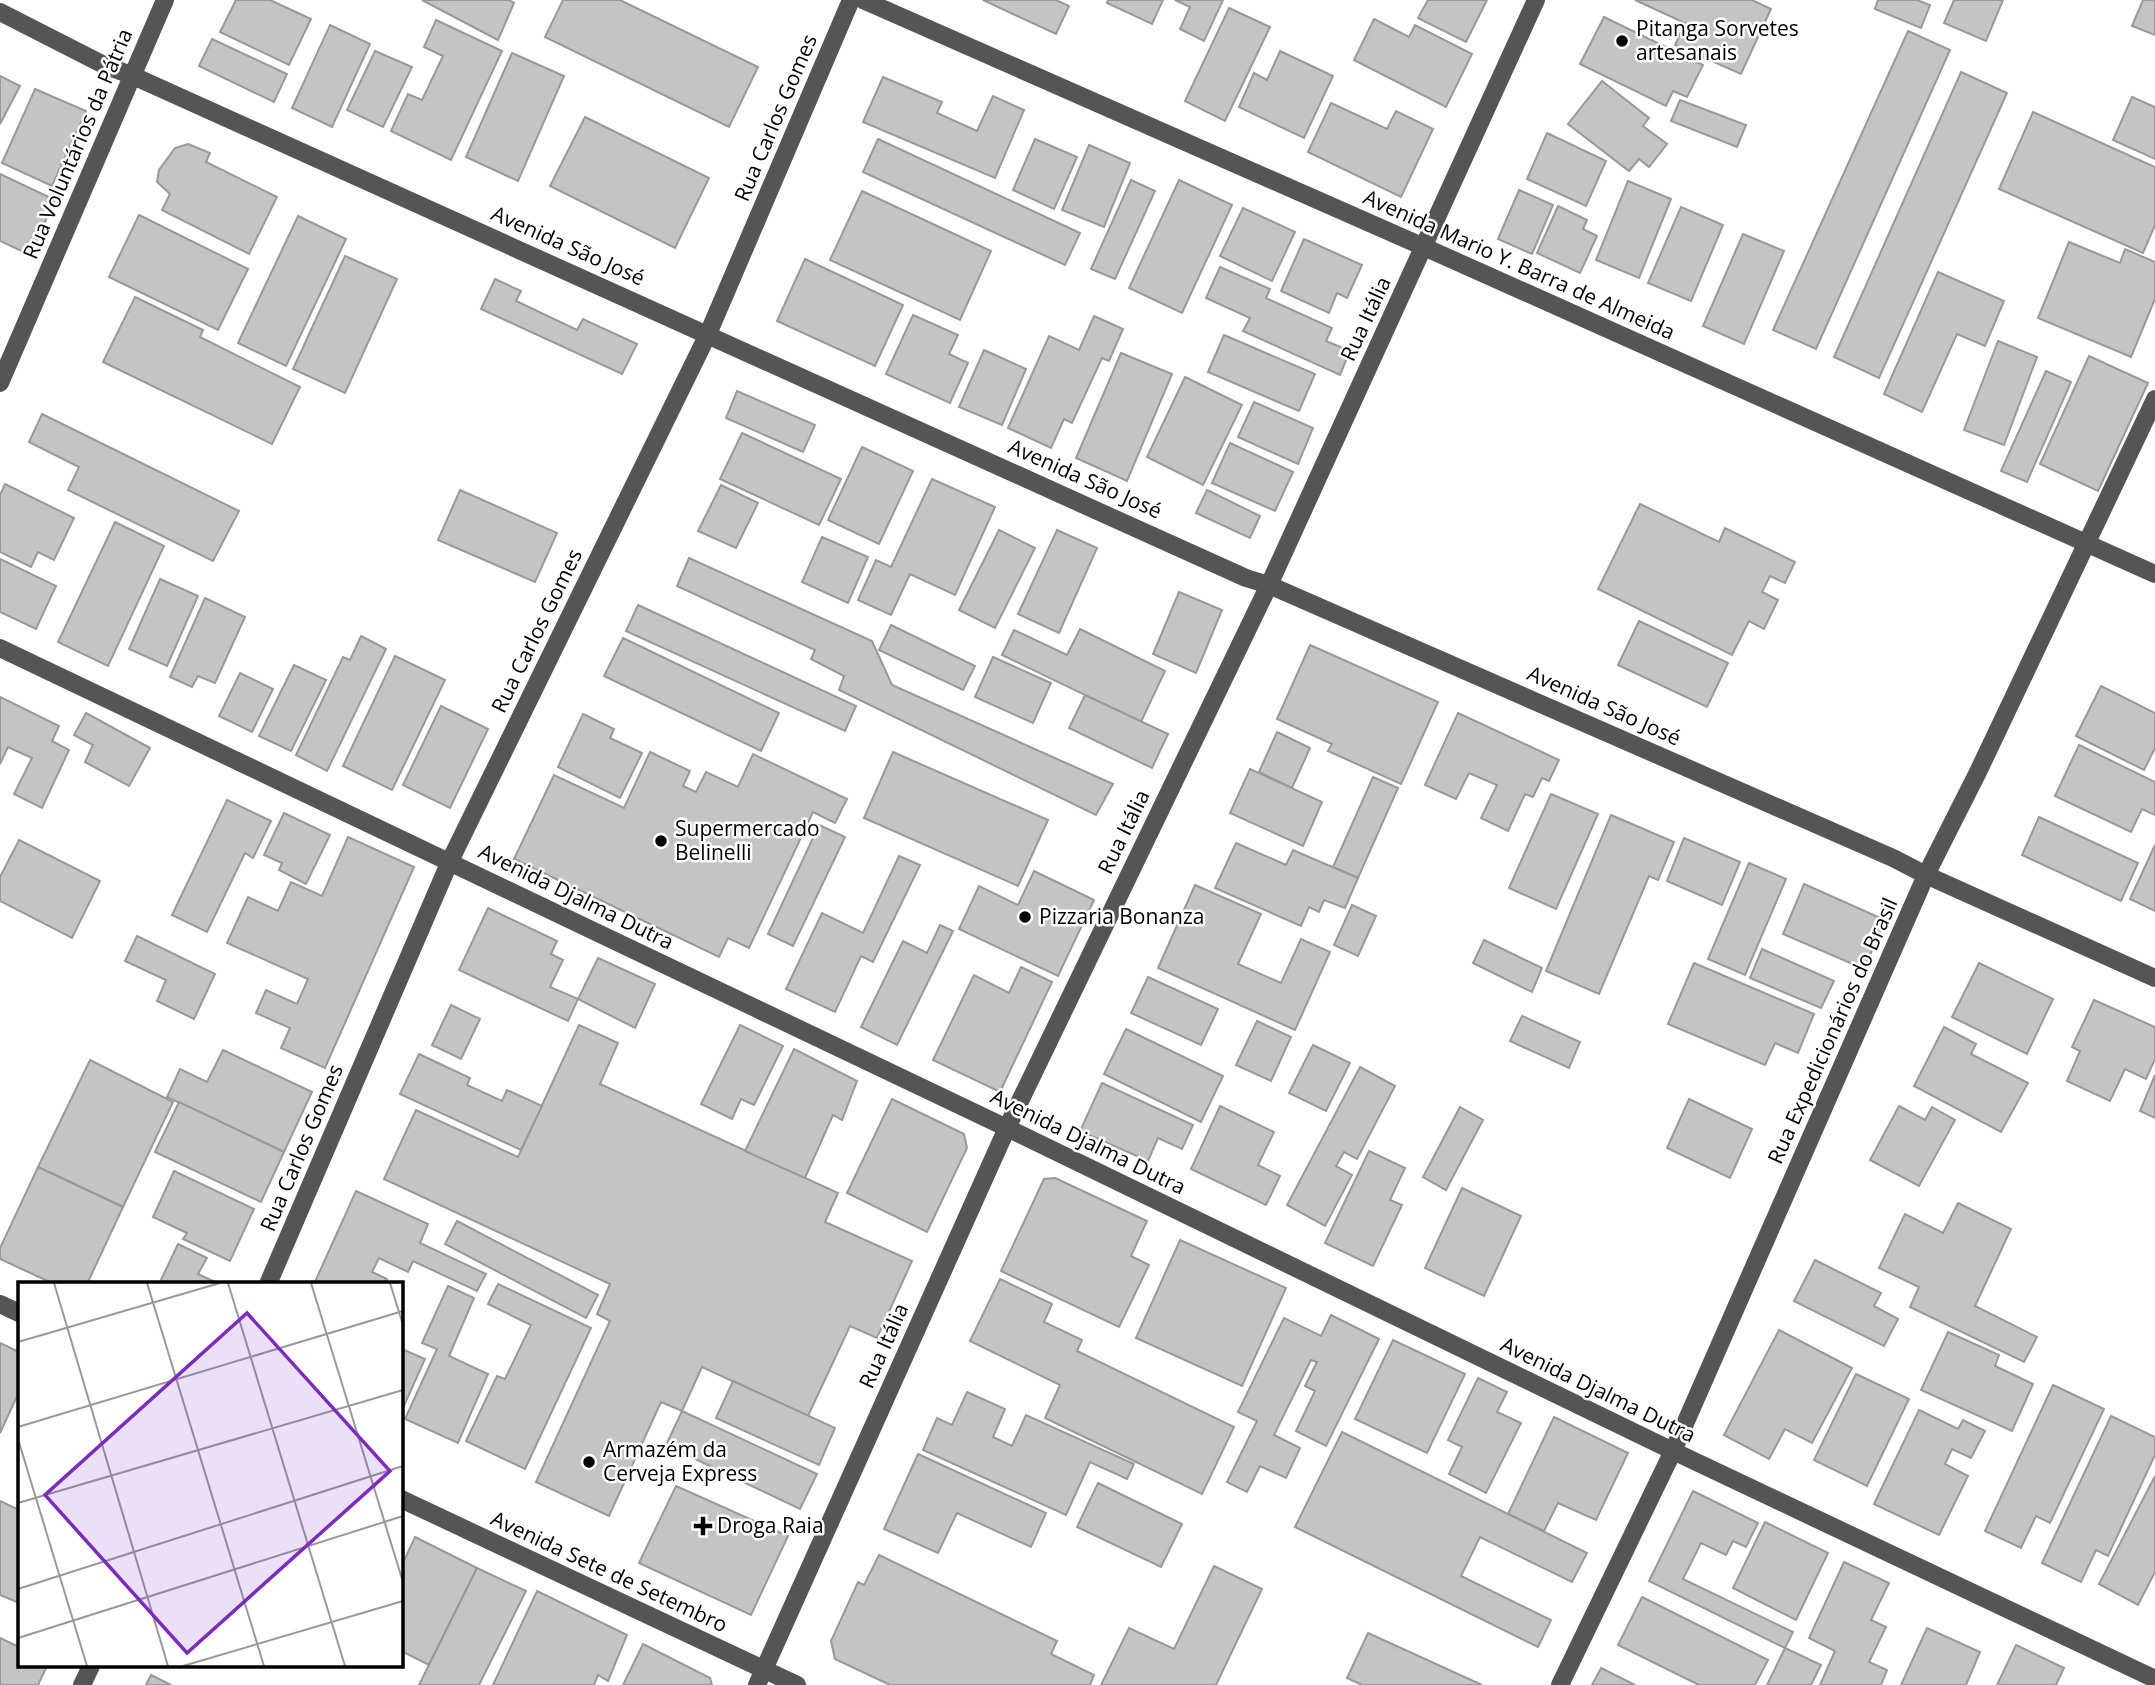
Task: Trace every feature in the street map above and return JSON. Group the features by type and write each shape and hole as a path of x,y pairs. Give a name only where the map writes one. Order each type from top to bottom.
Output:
{"street":[{"name":"Rua Voluntários da Pátria","path":"0,383 165,0"},
{"name":"Rua Carlos Gomes","path":"269,1282 450,861 708,334 851,0"},
{"name":"Avenida Mario Y. Barra de Almeida","path":"863,0 2155,574"},
{"name":"Rua Itália","path":"760,1677 1007,1128 1269,585 1536,0"},
{"name":"Avenida São José","path":"0,12 104,65 1234,572 1893,858 2155,978"},
{"name":"Rua Expedicionários do Brasil","path":"1560,1685 1673,1451 1926,875 1978,772 2155,399"},
{"name":"Avenida Djalma Dutra","path":"0,648 1007,1128 1673,1451 2155,1678"},
{"path":"0,1304 18,1313"},
{"name":"Avenida Sete de Setembro","path":"402,1499 760,1677 797,1685"},
{"path":"82,1685 90,1668"}],"building":[{"path":"236,0 270,0 311,19 289,65 220,32"},
{"path":"422,0 509,0 514,3 498,40"},
{"path":"563,0 620,0 758,67 729,127 545,37"},
{"path":"983,0 1056,0 1069,6 1056,34"},
{"path":"1108,0 1163,0 1152,24 1107,3"},
{"path":"1175,0 1223,0 1204,41 1180,29 1190,7"},
{"path":"1428,0 1487,0 1466,42 1418,18"},
{"path":"1635,0 1752,0 1771,9 1741,74 1675,45 1685,23"},
{"path":"1878,0 1917,0 1930,5 1921,28 1875,9"},
{"path":"1954,0 2003,0 1986,41 1944,23"},
{"path":"2143,0 2155,0 2155,35 2132,26"},
{"path":"1229,8 1270,27 1225,121 1185,101"},
{"name":"Pitanga Sorvetes artesanais","path":"1604,17 1703,65 1687,97 1673,91 1666,106 1580,64"},
{"path":"1374,19 1409,37 1415,25 1472,54 1446,107 1354,60"},
{"path":"436,20 502,51 451,160 391,131 408,94 422,100 443,56 424,47"},
{"path":"330,25 370,44 332,127 292,108"},
{"path":"1908,31 1950,50 1816,349 1773,330"},
{"path":"212,39 287,74 274,102 199,66"},
{"path":"375,51 412,67 383,127 347,110"},
{"path":"1280,51 1333,76 1304,138 1239,107 1254,73 1267,80"},
{"path":"512,53 564,76 518,181 466,157"},
{"path":"1961,72 2007,93 1879,378 1834,357"},
{"path":"0,76 20,86 0,124"},
{"path":"883,77 942,102 937,113 977,131 993,96 1024,110 995,178 863,122"},
{"path":"1602,81 1649,118 1643,126 1667,144 1649,167 1639,159 1629,171 1568,124"},
{"path":"35,89 86,111 52,186 2,163"},
{"path":"2132,97 2155,107 2155,159 2113,140"},
{"path":"1680,100 1746,125 1737,147 1671,121"},
{"path":"1331,103 1387,129 1396,111 1433,129 1401,197 1308,152"},
{"path":"2033,112 2155,167 2155,225 2143,253 1999,189"},
{"path":"585,117 709,178 675,248 550,186"},
{"path":"1547,133 1606,161 1586,206 1527,179"},
{"path":"878,139 1080,233 1065,265 863,172"},
{"path":"1035,139 1077,157 1054,209 1013,190"},
{"path":"188,144 210,153 206,162 277,197 249,254 162,210 170,194 157,182 159,170 175,148"},
{"path":"1089,145 1130,163 1104,227 1062,210"},
{"path":"0,174 55,200 30,255 0,241"},
{"path":"1131,180 1155,191 1115,279 1091,269"},
{"path":"1179,180 1232,205 1182,313 1129,288"},
{"path":"1628,181 1671,199 1639,278 1596,260"},
{"path":"1519,190 1553,205 1532,254 1498,239"},
{"path":"862,191 991,251 960,320 830,260"},
{"path":"1558,206 1587,220 1583,229 1597,236 1580,273 1537,253"},
{"path":"1681,207 1723,225 1691,301 1648,283"},
{"path":"1243,208 1295,232 1272,281 1220,256"},
{"path":"139,215 248,269 218,330 109,277"},
{"path":"298,216 346,239 286,366 238,343"},
{"path":"1743,234 1784,251 1744,344 1703,326"},
{"path":"1304,239 1362,265 1347,298 1337,293 1329,313 1281,291"},
{"path":"2069,242 2120,263 2125,249 2155,262 2155,299 2131,357 2038,318"},
{"path":"345,256 397,279 345,393 293,369"},
{"path":"805,259 903,305 875,366 777,321"},
{"path":"1220,267 1270,289 1266,298 1332,328 1326,341 1350,351 1340,375 1243,331 1250,318 1206,298"},
{"path":"1938,272 2004,301 1985,346 1957,334 1922,412 1884,394"},
{"path":"495,279 521,291 516,301 577,330 583,319 637,344 622,374 481,309"},
{"path":"135,297 203,330 200,337 300,387 272,444 103,362"},
{"path":"913,315 958,335 949,354 968,363 950,403 886,374"},
{"path":"1094,316 1123,329 1109,361 1102,358 1072,423 1064,419 1051,448 1008,428 1049,336 1079,350"},
{"path":"1224,335 1315,374 1299,411 1208,372"},
{"path":"1998,341 2037,357 2004,445 1964,430"},
{"path":"984,350 1026,369 1002,425 959,407"},
{"path":"1121,353 1172,374 1127,481 1076,458"},
{"path":"2089,356 2148,383 2098,491 2040,464"},
{"path":"2046,371 2071,382 2027,482 2001,471"},
{"path":"1185,377 1242,405 1203,485 1147,457"},
{"path":"737,391 815,425 803,452 726,418"},
{"path":"1254,402 1313,428 1298,464 1238,437"},
{"path":"42,414 239,511 213,561 68,490 79,467 29,442"},
{"path":"742,433 841,479 819,525 720,479"},
{"path":"1230,443 1293,472 1275,511 1212,483"},
{"path":"862,447 913,471 879,544 828,520"},
{"path":"932,479 995,507 955,595 910,574 891,615 858,600 876,560 891,567"},
{"path":"5,484 74,518 54,560 38,552 31,567 0,552 0,495"},
{"path":"721,485 758,503 736,548 698,531"},
{"path":"460,490 557,533 535,582 438,540"},
{"path":"1207,490 1260,516 1250,538 1196,513"},
{"path":"1640,504 1719,542 1725,528 1795,562 1785,583 1770,576 1762,592 1778,600 1764,629 1749,621 1732,655 1598,589"},
{"path":"115,522 164,546 108,666 58,642"},
{"path":"999,530 1035,548 995,628 959,610"},
{"path":"1057,530 1097,548 1059,633 1018,614"},
{"path":"822,537 868,557 848,603 802,582"},
{"path":"689,558 872,641 892,685 1113,784 1096,815 839,690 844,676 811,659 815,650 677,586"},
{"path":"0,559 56,586 36,629 0,612"},
{"path":"160,579 198,596 167,666 129,649"},
{"path":"1179,592 1222,610 1196,673 1153,654"},
{"path":"205,598 245,617 215,683 198,676 192,687 170,677"},
{"path":"638,605 856,706 845,731 626,631"},
{"path":"1639,621 1728,663 1707,707 1618,665"},
{"path":"891,625 975,666 963,690 879,650"},
{"path":"1080,629 1165,671 1141,722 1002,655 1014,630 1067,655"},
{"path":"361,636 386,649 327,771 296,755 343,657 350,660"},
{"path":"623,638 779,713 761,751 604,676"},
{"path":"1310,645 1438,702 1401,784 1328,751 1332,744 1277,719"},
{"path":"395,656 445,680 392,790 343,766"},
{"path":"993,657 1051,683 1033,723 975,697"},
{"path":"294,665 326,680 291,751 259,736"},
{"path":"240,673 273,689 252,732 219,716"},
{"path":"2101,686 2155,713 2155,748 2144,770 2076,736"},
{"path":"1085,695 1168,734 1152,768 1069,728"},
{"path":"0,697 59,726 52,741 69,750 42,808 14,794 32,758 8,747 0,764"},
{"path":"441,706 488,729 450,808 403,785"},
{"path":"86,713 150,748 129,786 85,762 93,745 74,735"},
{"path":"1458,713 1559,760 1549,781 1542,778 1533,797 1525,794 1508,831 1481,818 1497,785 1469,773 1456,799 1425,785"},
{"path":"583,714 614,729 610,738 642,753 620,798 558,767"},
{"path":"1277,732 1310,748 1292,788 1259,772"},
{"path":"2079,745 2155,782 2155,815 2142,809 2131,832 2055,796"},
{"name":"Supermercado Belinelli","path":"650,752 690,771 683,786 696,792 706,772 738,787 753,754 847,799 835,823 813,812 749,948 728,938 719,957 514,859 554,775 624,808"},
{"path":"893,752 1048,820 1018,886 864,818"},
{"path":"1250,769 1322,802 1303,846 1230,813"},
{"path":"1373,777 1398,788 1358,878 1333,867"},
{"path":"1551,794 1598,814 1556,909 1509,888"},
{"path":"227,800 271,821 253,858 245,853 207,932 172,915"},
{"path":"284,813 330,835 306,884 279,870 282,863 264,855"},
{"path":"1611,815 1674,842 1658,880 1649,876 1599,994 1546,971"},
{"path":"2039,817 2138,863 2121,901 2022,855"},
{"path":"819,825 845,837 793,946 768,934"},
{"path":"348,837 414,867 325,1068 281,1048 290,1028 256,1013 266,990 297,1004 308,979 227,943 248,897 278,911 291,882 322,896"},
{"path":"1684,838 1740,862 1722,905 1667,881"},
{"path":"19,840 100,881 72,938 0,901 0,877"},
{"path":"1236,843 1286,865 1293,850 1358,878 1345,908 1324,900 1319,912 1309,907 1301,926 1215,888"},
{"path":"2155,845 2155,911 2130,899"},
{"path":"899,856 920,865 873,962 861,956 835,1012 786,989 822,913 863,933"},
{"path":"1749,863 1786,879 1745,975 1708,959"},
{"name":"Pizzaria Bonanza","path":"1034,871 1094,900 1058,976 959,929 979,886 1018,905"},
{"path":"1804,884 1885,920 1864,969 1783,934"},
{"path":"1195,885 1261,914 1238,964 1281,983 1301,939 1330,952 1295,1030 1158,968"},
{"path":"1352,905 1376,916 1358,956 1334,945"},
{"path":"488,908 557,941 551,954 563,960 550,987 578,999 568,1021 459,970"},
{"path":"940,925 953,931 897,1045 861,1027 903,941 927,953"},
{"path":"137,936 215,974 194,1019 157,1001 166,980 125,961"},
{"path":"1484,940 1542,968 1532,992 1473,963"},
{"path":"1762,949 1834,981 1821,1008 1750,978"},
{"path":"598,958 655,984 635,1028 578,999"},
{"path":"1694,963 1814,1014 1798,1053 1775,1043 1765,1065 1668,1024"},
{"path":"1979,963 2053,999 2027,1054 1952,1017"},
{"path":"1021,967 1052,982 1000,1092 933,1060 974,975 1009,993"},
{"path":"1148,977 1218,1009 1201,1045 1131,1013"},
{"path":"2094,1000 2155,1027 2155,1059 2146,1079 2125,1069 2110,1101 2067,1081 2080,1051 2072,1047"},
{"path":"451,1005 480,1019 461,1059 432,1045"},
{"path":"1522,1016 1580,1042 1569,1068 1510,1041"},
{"path":"1257,1021 1291,1037 1271,1081 1236,1065"},
{"path":"579,1025 618,1043 600,1084 838,1193 825,1222 912,1261 877,1338 850,1326 808,1416 702,1367 682,1411 661,1402 609,1516 536,1482 610,1321 597,1314 610,1284 384,1179 416,1110 518,1157"},
{"path":"740,1025 783,1046 754,1105 741,1099 732,1119 701,1104"},
{"path":"1944,1027 1976,1044 1971,1054 2028,1083 2001,1132 1914,1086"},
{"path":"1126,1029 1223,1076 1201,1122 1104,1074"},
{"path":"1313,1045 1350,1063 1326,1111 1289,1093"},
{"path":"794,1049 857,1081 842,1120 833,1115 805,1178 745,1151"},
{"path":"223,1050 312,1092 284,1152 167,1097 180,1069 207,1082"},
{"path":"419,1054 470,1078 467,1085 502,1101 507,1090 542,1106 521,1150 400,1094"},
{"path":"90,1060 173,1102 123,1207 38,1167"},
{"path":"1360,1067 1395,1086 1357,1159 1344,1152 1336,1166 1352,1175 1325,1226 1287,1205"},
{"path":"2155,1075 2155,1118 2140,1111"},
{"path":"1102,1083 1193,1125 1182,1149 1158,1138 1148,1161 1080,1131"},
{"path":"892,1099 964,1134 967,1148 927,1232 847,1193"},
{"path":"1689,1099 1752,1129 1730,1178 1667,1148"},
{"path":"179,1102 284,1152 261,1202 155,1152"},
{"path":"1220,1106 1274,1132 1258,1165 1280,1176 1266,1205 1191,1169"},
{"path":"1899,1106 1925,1120 1932,1107 1955,1120 1919,1186 1870,1160"},
{"path":"1460,1107 1483,1120 1446,1190 1423,1177"},
{"path":"1369,1151 1405,1168 1390,1200 1402,1205 1373,1266 1325,1243"},
{"path":"38,1167 123,1207 88,1282 50,1282 0,1259 0,1248"},
{"path":"174,1171 254,1209 230,1261 183,1239 187,1233 153,1217"},
{"path":"1055,1178 1147,1221 1131,1256 1149,1265 1119,1327 1001,1271 1044,1179"},
{"path":"1462,1188 1521,1216 1484,1296 1425,1268"},
{"path":"356,1191 428,1224 420,1243 486,1274 477,1291 413,1261 408,1272 379,1258 372,1272 387,1279 386,1282 315,1282"},
{"path":"1958,1203 2011,1229 1975,1306 2037,1337 2024,1362 1910,1307 1919,1287 1879,1268 1905,1214 1943,1233"},
{"path":"457,1221 598,1295 586,1318 445,1244"},
{"path":"1180,1240 1286,1288 1242,1386 1136,1338"},
{"path":"178,1244 207,1258 198,1274 215,1282 160,1282"},
{"path":"1815,1260 1881,1293 1874,1306 1898,1319 1884,1346 1794,1301"},
{"path":"1000,1279 1052,1304 1044,1322 1082,1340 1077,1351 1234,1427 1202,1494 1045,1418 1060,1385 970,1341"},
{"path":"498,1284 591,1328 525,1469 466,1441 497,1376 505,1379 531,1325 488,1304"},
{"path":"448,1286 474,1298 449,1356 488,1374 458,1443 405,1419 437,1349 422,1343"},
{"path":"1331,1315 1379,1339 1326,1446 1296,1431 1315,1391 1305,1386 1317,1362 1311,1360 1274,1435 1300,1448 1286,1478 1260,1466 1247,1492 1227,1482 1257,1421 1238,1412 1284,1318 1321,1336"},
{"path":"1779,1330 1852,1368 1812,1443 1785,1429 1769,1459 1724,1435"},
{"path":"1948,1332 1999,1355 1995,1366 2033,1384 2012,1431 1921,1390"},
{"path":"1393,1340 1465,1374 1427,1453 1355,1419"},
{"path":"0,1343 18,1352 18,1394 0,1433"},
{"path":"402,1349 425,1359 402,1408"},
{"path":"1856,1374 1909,1399 1867,1486 1814,1460"},
{"path":"1478,1378 1507,1392 1497,1412 1521,1423 1486,1493 1449,1474 1462,1447 1448,1440"},
{"path":"733,1381 835,1428 819,1465 716,1418"},
{"path":"2053,1385 2104,1409 2050,1523 2036,1516 2021,1548 1985,1531"},
{"path":"967,1392 1005,1409 993,1437 1012,1446 1026,1415 1134,1464 1127,1479 1090,1462 1066,1515 923,1450 937,1418 952,1425"},
{"path":"1919,1410 1958,1429 1963,1420 1985,1431 1971,1458 1952,1449 1945,1464 1968,1476 1939,1535 1874,1504"},
{"path":"682,1411 817,1474 800,1509 666,1445"},
{"path":"2111,1416 2155,1437 2155,1455 2108,1556 2096,1550 2081,1582 2042,1563"},
{"path":"1554,1417 1628,1453 1596,1520 1558,1503 1544,1531 1508,1514"},
{"path":"1342,1432 1587,1553 1572,1582 1480,1537 1461,1576 1551,1620 1538,1647 1295,1527"},
{"path":"918,1454 1046,1513 1031,1547 957,1513 938,1553 884,1529"},
{"path":"2155,1476 2155,1572 2138,1605 2099,1584"},
{"path":"1098,1483 1182,1524 1161,1567 1077,1527"},
{"path":"676,1486 788,1536 751,1615 639,1563"},
{"path":"1693,1491 1758,1523 1746,1547 1733,1541 1726,1555 1701,1543 1683,1579 1793,1632 1785,1648 1649,1581"},
{"path":"0,1501 18,1510 18,1603 0,1595"},
{"path":"1765,1522 1828,1553 1796,1620 1733,1588"},
{"path":"415,1537 477,1568 429,1665 402,1652 402,1565"},
{"path":"879,1555 1057,1641 1051,1654 1094,1675 1090,1685 890,1685 835,1659 831,1641 858,1582 864,1585"},
{"path":"1844,1562 1889,1583 1871,1620 1886,1627 1869,1662 1887,1670 1881,1685 1820,1685 1835,1651 1809,1638"},
{"path":"1214,1566 1262,1589 1216,1685 1101,1685 1129,1628 1174,1649"},
{"path":"477,1568 526,1591 479,1685 419,1685"},
{"path":"537,1591 627,1635 608,1681 598,1675 594,1685 493,1685"},
{"path":"1642,1597 1768,1660 1755,1685 1699,1685 1618,1645"},
{"path":"1927,1628 1980,1652 1966,1685 1901,1685"},
{"path":"1368,1633 1482,1685 1362,1685 1347,1678"},
{"path":"0,1638 18,1647 18,1668 46,1668 38,1685 0,1685"},
{"path":"643,1644 710,1678 712,1685 623,1685"},
{"path":"2016,1645 2064,1668 2056,1685 1997,1685"},
{"path":"1785,1648 1821,1665 1811,1685 1767,1685"},
{"path":"1601,1668 1635,1685 1592,1685"},
{"path":"151,1675 171,1685 146,1685"}],"place":[{"name":"Pitanga Sorvetes artesanais","path":"1622,41"},
{"name":"Supermercado Belinelli","path":"661,841"},
{"name":"Pizzaria Bonanza","path":"1025,917"},
{"name":"Armazém da Cerveja Express","path":"589,1462"},
{"name":"Droga Raia","path":"703,1526"}]}
